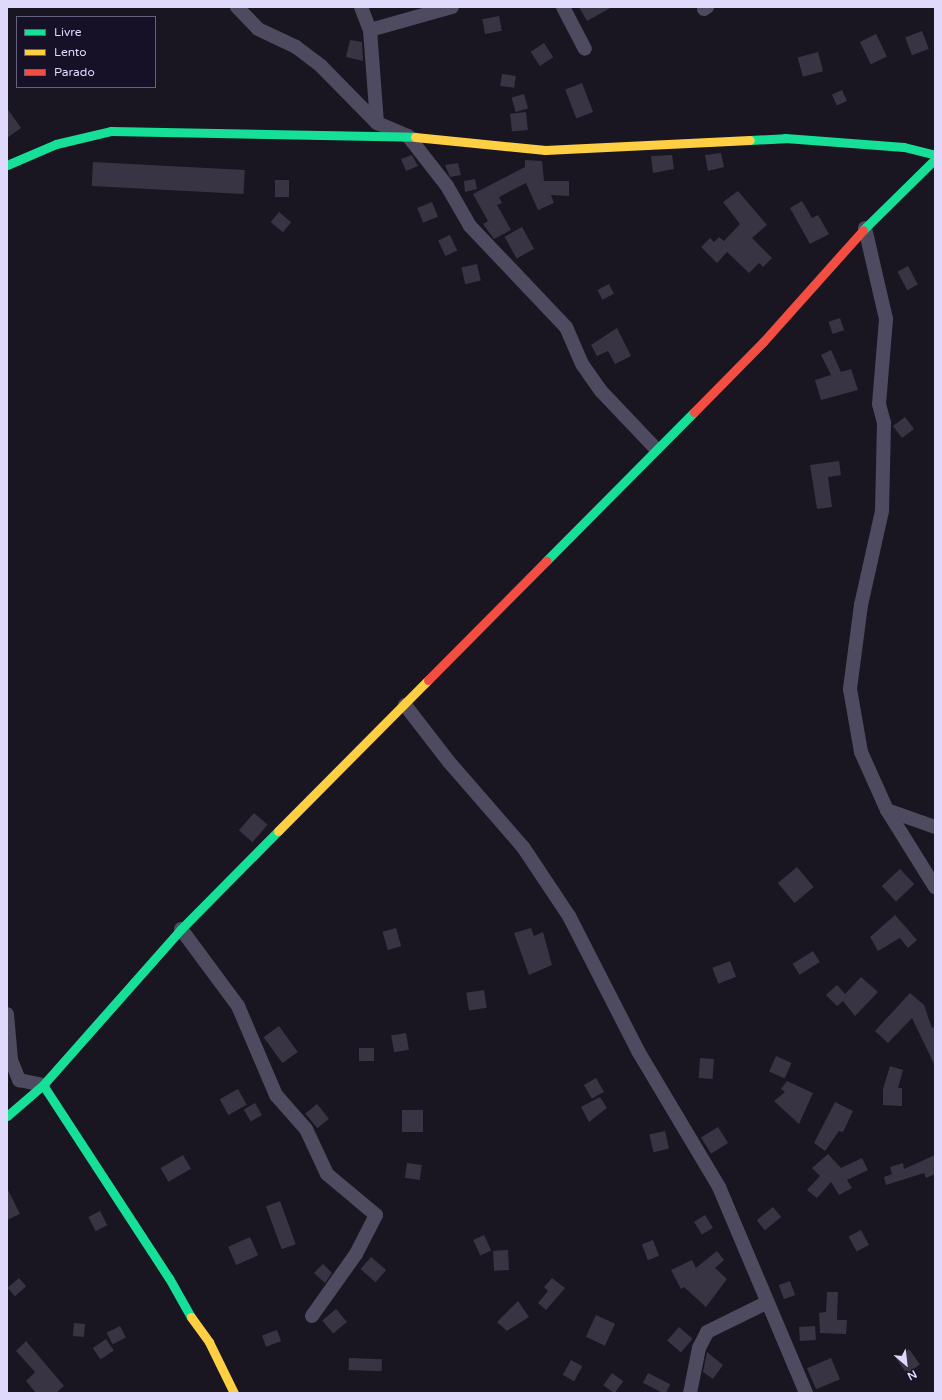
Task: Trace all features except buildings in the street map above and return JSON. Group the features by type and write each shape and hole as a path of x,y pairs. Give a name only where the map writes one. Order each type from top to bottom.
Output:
{"street":[{"path":"237,7 258,29 296,47 321,66 378,123 408,136 448,186 470,226 566,327 582,364 601,391 655,448"},
{"path":"361,7 370,30 378,123"},
{"path":"370,30 452,7"},
{"path":"563,7 585,49"},
{"path":"7,166 56,144 111,131 408,136 545,150 785,138 904,147 935,155"},
{"path":"7,1116 43,1085 181,929 405,705 655,448 763,342 864,228 918,172 935,159"},
{"path":"864,228 886,319 880,404 884,423 882,510 861,605 850,689 861,752 887,810 935,886"},
{"path":"405,705 449,762 523,847 569,916 638,1051 719,1187 766,1303 806,1393"},
{"path":"887,810 935,827"},
{"path":"181,929 238,1006 276,1095 306,1129 327,1174 376,1215 356,1254 312,1316"},
{"path":"7,1014 11,1060 20,1080 43,1085 170,1278 188,1314 209,1342 234,1393"},
{"path":"690,1393 699,1348 707,1332 766,1303"}],"traffic: fast":[{"path":"7,165 56,144 111,131 415,137"},
{"path":"750,140 785,138 904,147 935,155"},
{"path":"863,230 935,159"},
{"path":"546,561 694,412"},
{"path":"7,1116 43,1085 181,929 278,831"},
{"path":"43,1085 169,1278 191,1317"}],"traffic: slow":[{"path":"415,137 545,150 750,140"},
{"path":"278,831 428,680"},
{"path":"191,1317 209,1342 234,1393"}],"traffic: jam":[{"path":"694,412 763,342 863,230"},
{"path":"428,680 546,561"}]}
